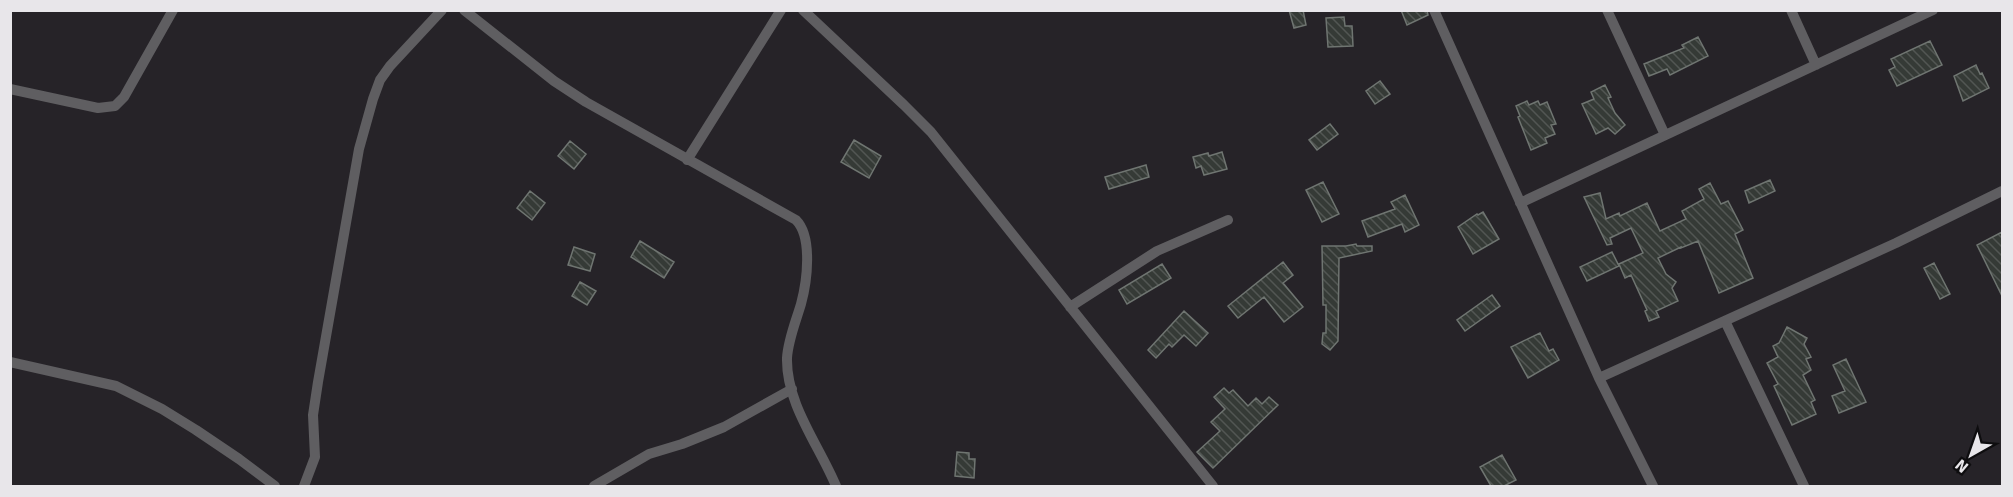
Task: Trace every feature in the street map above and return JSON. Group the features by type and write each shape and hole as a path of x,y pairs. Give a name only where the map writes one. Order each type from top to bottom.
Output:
{"street":[{"path":"10,88 98,108 115,106 124,97 173,10"},
{"path":"304,486 315,457 313,415 316,393 359,149 373,99 380,80 390,66 442,10"},
{"path":"464,10 554,81 586,102 796,220 805,232 807,254 802,301 787,356 792,389 798,408 836,486"},
{"path":"687,160 781,10"},
{"path":"803,10 931,132 1213,486"},
{"path":"1434,10 1599,378 1653,486"},
{"path":"1607,10 1665,135"},
{"path":"1791,10 1816,65"},
{"path":"1520,203 1933,10"},
{"path":"1599,378 1896,243 2002,190"},
{"path":"1070,307 1157,251 1228,219"},
{"path":"1723,322 1802,486"},
{"path":"10,362 116,386 162,409 196,430 275,486"},
{"path":"594,486 649,454 724,427 792,389"}],"building":[{"path":"1289,10 1303,10 1306,25 1294,28"},
{"path":"1401,10 1427,10 1428,15 1407,25"},
{"path":"1344,17 1345,26 1352,26 1353,46 1328,47 1326,18"},
{"path":"1698,37 1708,56 1670,75 1667,69 1649,76 1644,64 1684,48 1682,45"},
{"path":"1930,41 1942,65 1897,86 1889,70 1895,67 1891,59"},
{"path":"1976,65 1989,88 1963,101 1954,76"},
{"path":"1380,81 1390,94 1375,104 1366,91"},
{"path":"1605,85 1615,113 1625,125 1615,134 1608,128 1596,134 1582,104 1594,99 1591,92"},
{"path":"1527,101 1529,105 1538,101 1540,105 1547,102 1556,124 1551,125 1555,134 1545,138 1547,143 1531,150 1516,106"},
{"path":"1330,124 1338,134 1317,150 1309,140"},
{"path":"854,140 881,156 869,178 841,162"},
{"path":"570,141 586,154 574,169 558,156"},
{"path":"1222,152 1227,169 1204,175 1201,166 1196,168 1193,157"},
{"path":"1146,165 1149,177 1109,189 1105,177"},
{"path":"1770,180 1775,191 1749,203 1745,191"},
{"path":"1323,182 1339,214 1322,222 1306,190"},
{"path":"1710,183 1721,204 1728,201 1743,230 1735,234 1753,278 1719,293 1698,241 1681,247 1658,258 1666,274 1676,282 1672,288 1678,301 1656,311 1659,317 1649,321 1645,311 1647,310 1631,275 1625,278 1619,264 1643,253 1631,228 1610,238 1612,244 1607,245 1584,197 1600,193 1606,219 1619,213 1620,216 1647,203 1660,231 1686,219 1682,211 1704,199 1699,189"},
{"path":"530,191 545,203 532,220 517,208"},
{"path":"1405,195 1419,225 1405,232 1402,224 1368,237 1362,221 1395,209 1391,202"},
{"path":"1483,212 1499,239 1473,254 1458,227"},
{"path":"2002,232 2002,296 1977,245"},
{"path":"640,241 674,262 664,278 631,257"},
{"path":"1356,244 1357,246 1372,246 1372,251 1339,258 1338,341 1330,350 1322,344 1323,333 1326,333 1326,305 1323,305 1322,246"},
{"path":"574,247 595,254 590,271 568,265"},
{"path":"1612,252 1619,266 1587,281 1580,267"},
{"path":"1283,262 1293,275 1283,283 1303,307 1284,322 1264,297 1238,318 1228,306"},
{"path":"1934,263 1950,294 1940,299 1924,268"},
{"path":"1162,264 1171,278 1127,304 1119,290"},
{"path":"580,282 596,291 587,305 572,296"},
{"path":"1492,295 1500,306 1465,331 1457,320"},
{"path":"1184,311 1208,333 1196,346 1184,335 1172,347 1169,344 1156,358 1148,350"},
{"path":"1787,327 1807,338 1804,344 1811,357 1806,359 1811,370 1803,375 1815,400 1811,402 1816,414 1792,425 1774,386 1778,384 1767,363 1778,357 1773,346 1779,343"},
{"path":"1540,333 1549,351 1553,349 1559,360 1528,378 1511,347"},
{"path":"1846,359 1866,402 1839,413 1832,396 1845,391 1833,365"},
{"path":"1224,388 1229,393 1233,390 1248,406 1256,398 1262,404 1269,397 1278,405 1213,468 1197,452 1220,431 1211,422 1225,409 1214,397"},
{"path":"957,452 969,453 969,459 975,459 974,478 955,476"},
{"path":"1502,455 1516,480 1504,486 1491,486 1480,467"}]}
